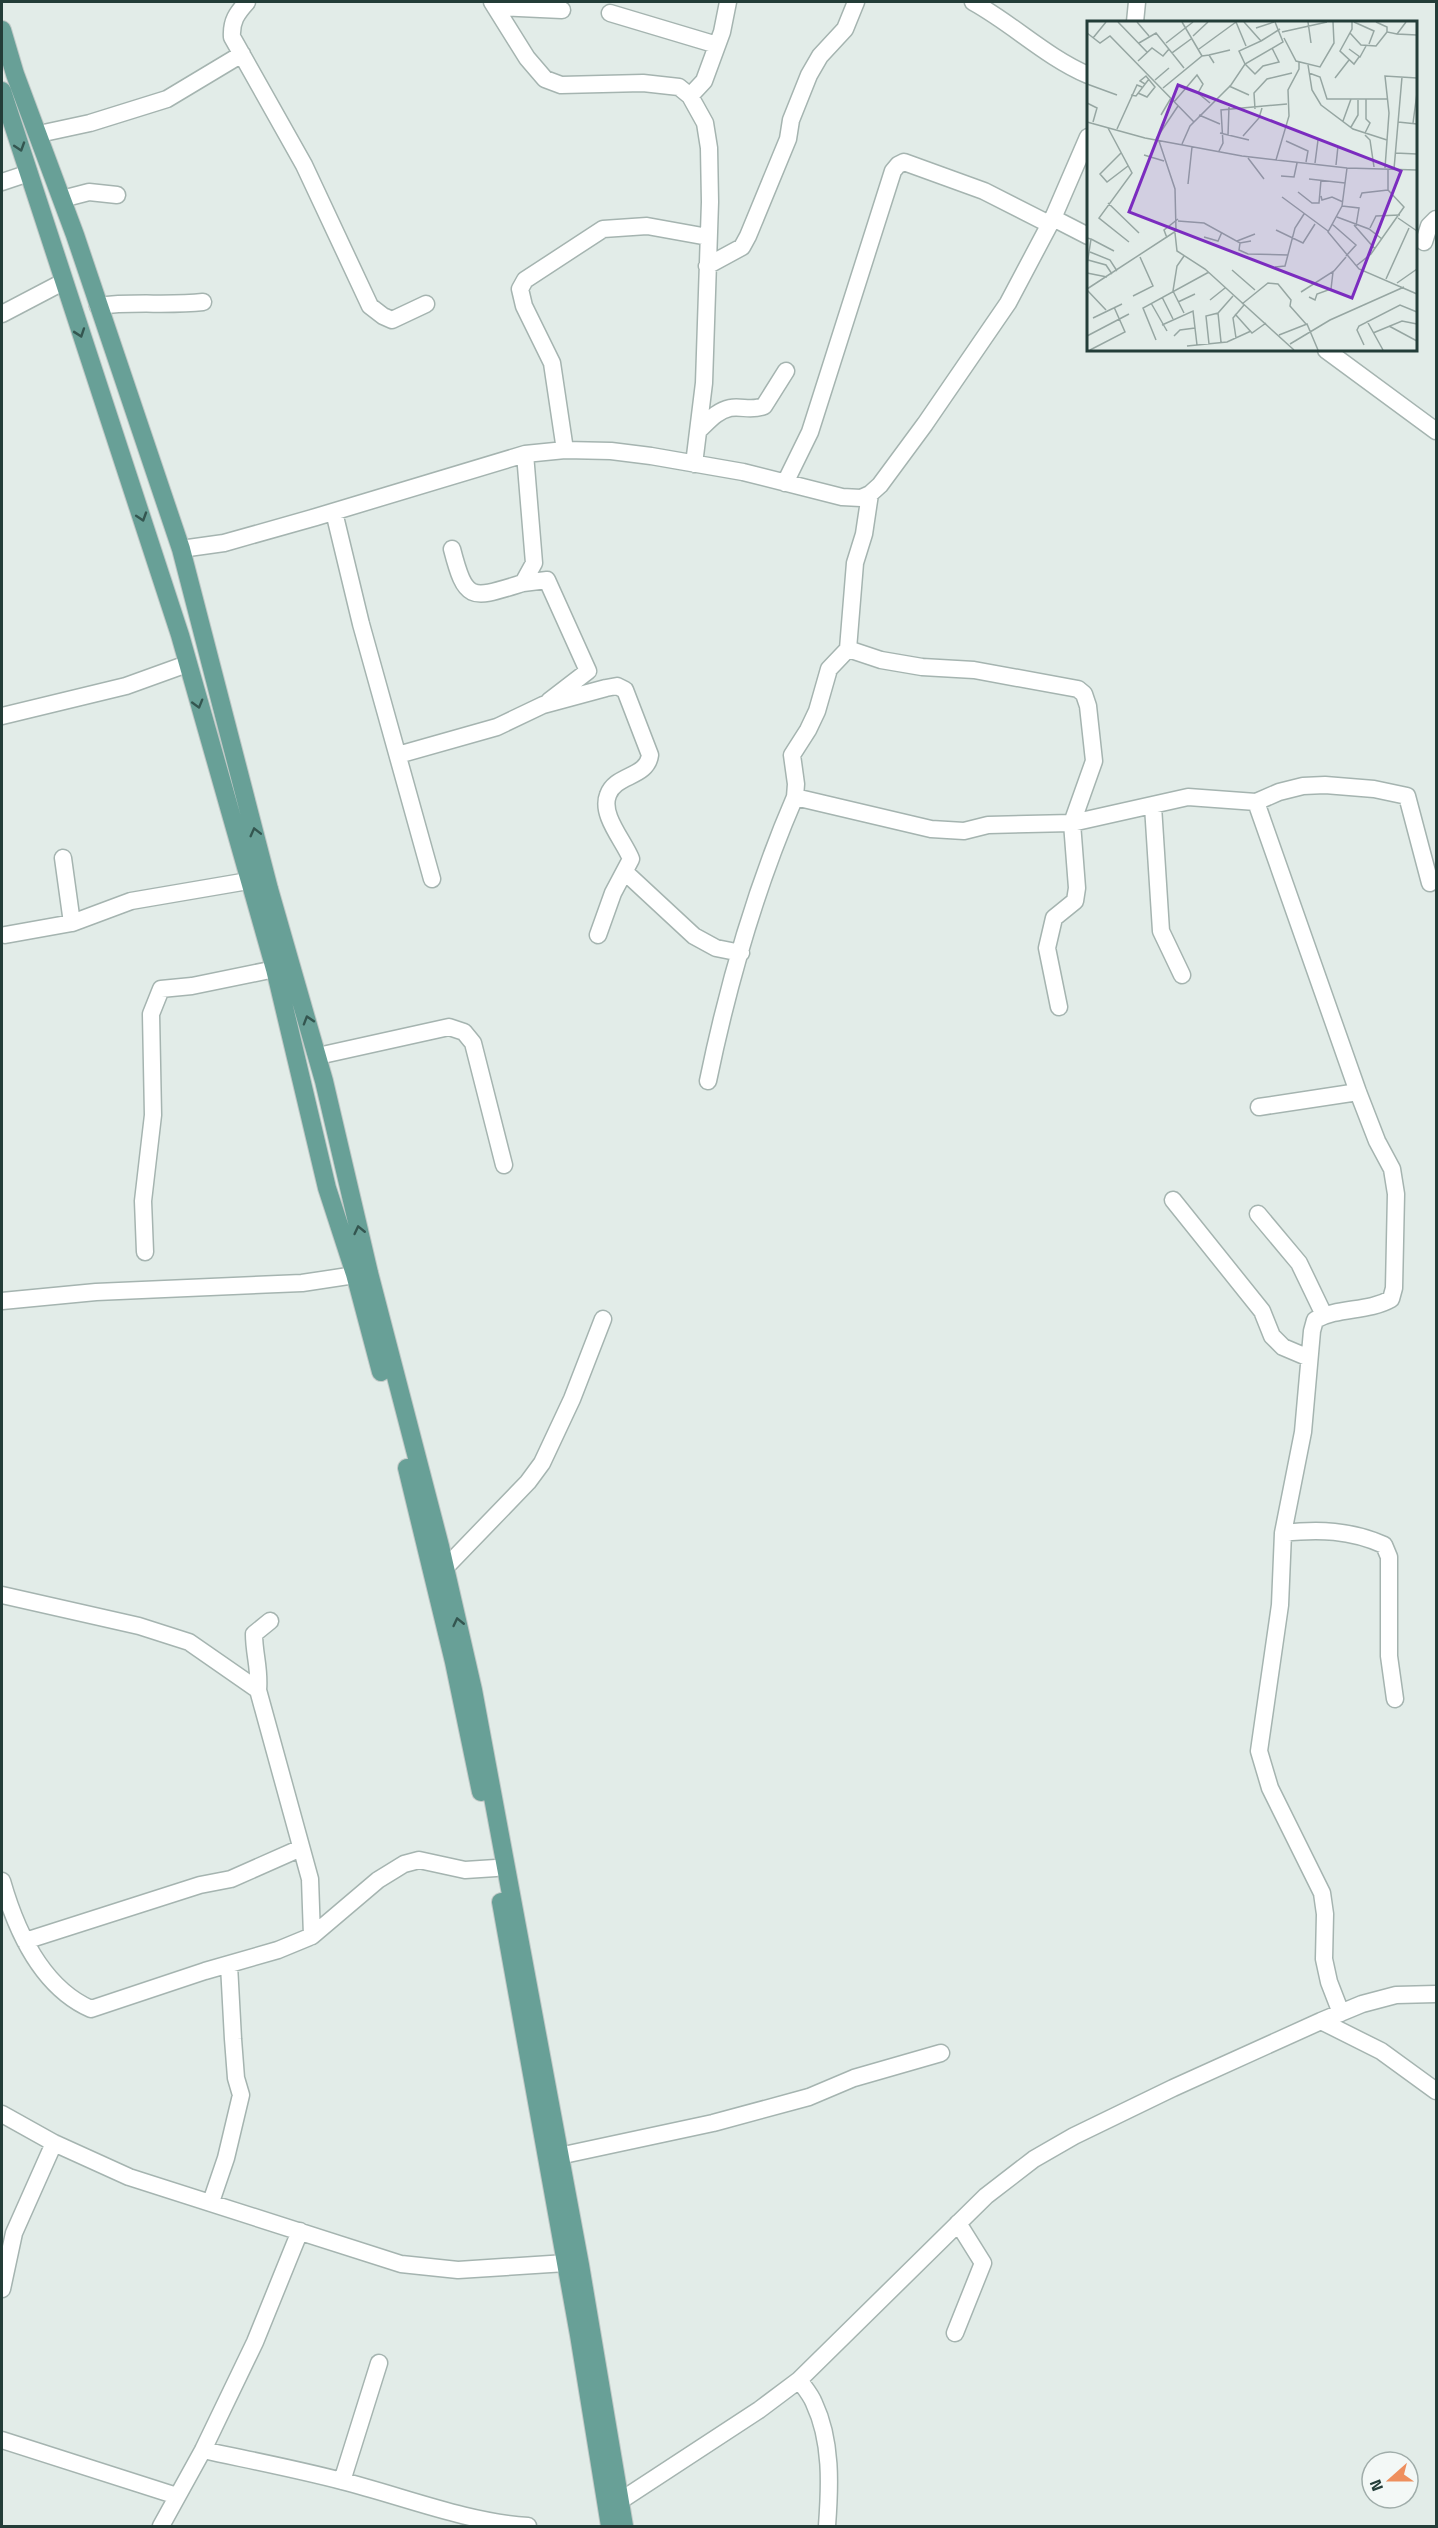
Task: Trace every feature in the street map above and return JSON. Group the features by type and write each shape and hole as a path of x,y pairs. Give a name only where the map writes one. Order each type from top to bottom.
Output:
{"main road":[{"path":"2,30 8,76 39,134 181,549 269,889 318,1056 362,1274 454,1662 559,2156 624,2526"},
{"path":"2,91 173,613 274,969 327,1188 362,1274 446,1568 474,1690 610,2526"}],"street":[{"path":"247,2 237,13 232,26 232,37 304,165 370,306 392,320 426,304"},
{"path":"690,96 704,81 717,45 728,2"},
{"path":"707,266 742,247 788,139 790,120 806,83 820,56 845,29 856,2"},
{"path":"973,2 1010,24 1066,65 1087,74"},
{"path":"1135,21 1137,2"},
{"path":"493,4 562,10"},
{"path":"493,4 527,58 545,79 561,85 643,83 679,87 690,96 705,123 709,148 704,383 694,464"},
{"path":"610,13 717,45"},
{"path":"39,134 90,123 168,99 242,54"},
{"path":"181,549 224,543 525,454 565,450 611,451 694,464 842,497 861,498 870,494 880,485 925,424 1008,303 1051,221 1087,141"},
{"path":"785,483 810,432 893,171 898,165 904,162 984,191 1087,235"},
{"path":"2,182 29,173"},
{"path":"62,199 89,192 117,195"},
{"path":"1425,245 1429,226 1437,219"},
{"path":"565,450 552,363 524,306 520,289 525,280 603,229 647,226 708,237"},
{"path":"2,314 63,282"},
{"path":"98,306 117,303 173,305 203,302"},
{"path":"1327,351 1437,431"},
{"path":"698,431 715,414 722,411 730,408 764,406 786,371"},
{"path":"523,583 534,563 525,454"},
{"path":"708,1081 718,1031 757,898 795,797 796,784 792,755 817,711 829,669 848,649 855,563 864,534 870,494"},
{"path":"334,512 361,624 432,879"},
{"path":"452,549 465,589 475,593 492,593 523,583 547,580 588,671 543,705"},
{"path":"848,649 881,660 922,667 974,670 1078,689 1084,694 1088,706 1094,761 1072,823 1077,888 1075,901 1054,918 1047,948 1059,1007"},
{"path":"2,716 126,686 187,664"},
{"path":"398,755 497,727 543,705 606,688 617,686 625,690 650,755 649,762 644,768 612,787 606,801 612,822 631,860 613,893 598,935"},
{"path":"795,797 931,829 964,831 988,825 1072,823 1188,797 1256,802 1279,792 1303,786 1355,787 1402,794 1409,802 1430,883"},
{"path":"1256,802 1358,1092 1377,1141 1392,1169 1396,1194 1394,1288 1391,1299 1380,1305 1324,1315 1315,1320 1309,1358 1303,1432 1283,1533 1280,1605 1259,1751 1270,1788 1322,1893 1325,1914 1324,1959 1329,1982 1341,2013"},
{"path":"1153,806 1161,931 1182,975"},
{"path":"63,858 72,922"},
{"path":"625,872 694,936 716,948 741,953"},
{"path":"5,935 72,922 131,901 248,881"},
{"path":"145,1251 143,1201 146,1162 153,1128 151,1014 157,995 161,989 166,987 192,986 274,969"},
{"path":"318,1056 449,1027 464,1032 472,1043 504,1165"},
{"path":"1259,1107 1358,1092"},
{"path":"1173,1200 1262,1311 1272,1336 1283,1347 1309,1358"},
{"path":"1258,1214 1299,1263 1324,1315"},
{"path":"2,1301 96,1292 302,1283 362,1274"},
{"path":"446,1568 528,1482 542,1463 572,1399 603,1319"},
{"path":"1283,1533 1317,1530 1345,1532 1384,1545 1389,1557 1389,1656 1395,1699"},
{"path":"2,1595 140,1626 189,1642 258,1690"},
{"path":"270,1621 254,1634 254,1646 260,1671 258,1690 310,1879 312,1936"},
{"path":"26,1941 200,1885 231,1879 301,1848"},
{"path":"2,1881 8,1903 36,1962 77,2002 92,2009 205,1971 278,1950 312,1936 378,1880 404,1864 419,1860 465,1869 496,1868"},
{"path":"211,2202 226,2158 241,2095 236,2078 232,2039 229,1965"},
{"path":"620,2502 759,2410 799,2380 986,2196 1034,2159 1074,2136 1173,2088 1362,2004 1396,1995 1437,1994"},
{"path":"1321,2021 1381,2051 1437,2091"},
{"path":"559,2156 713,2123 809,2097 854,2078 941,2053"},
{"path":"2,2114 54,2143 129,2177 401,2264 428,2268 486,2270 566,2263"},
{"path":"2,2289 5,2250 54,2143"},
{"path":"956,2332 983,2263 958,2223"},
{"path":"161,2526 203,2450 255,2342 300,2231"},
{"path":"342,2481 379,2363"},
{"path":"799,2380 815,2403 826,2442 830,2494 827,2526"},
{"path":"2,2440 177,2496"},
{"path":"203,2450 342,2481 511,2525 528,2526"}]}
